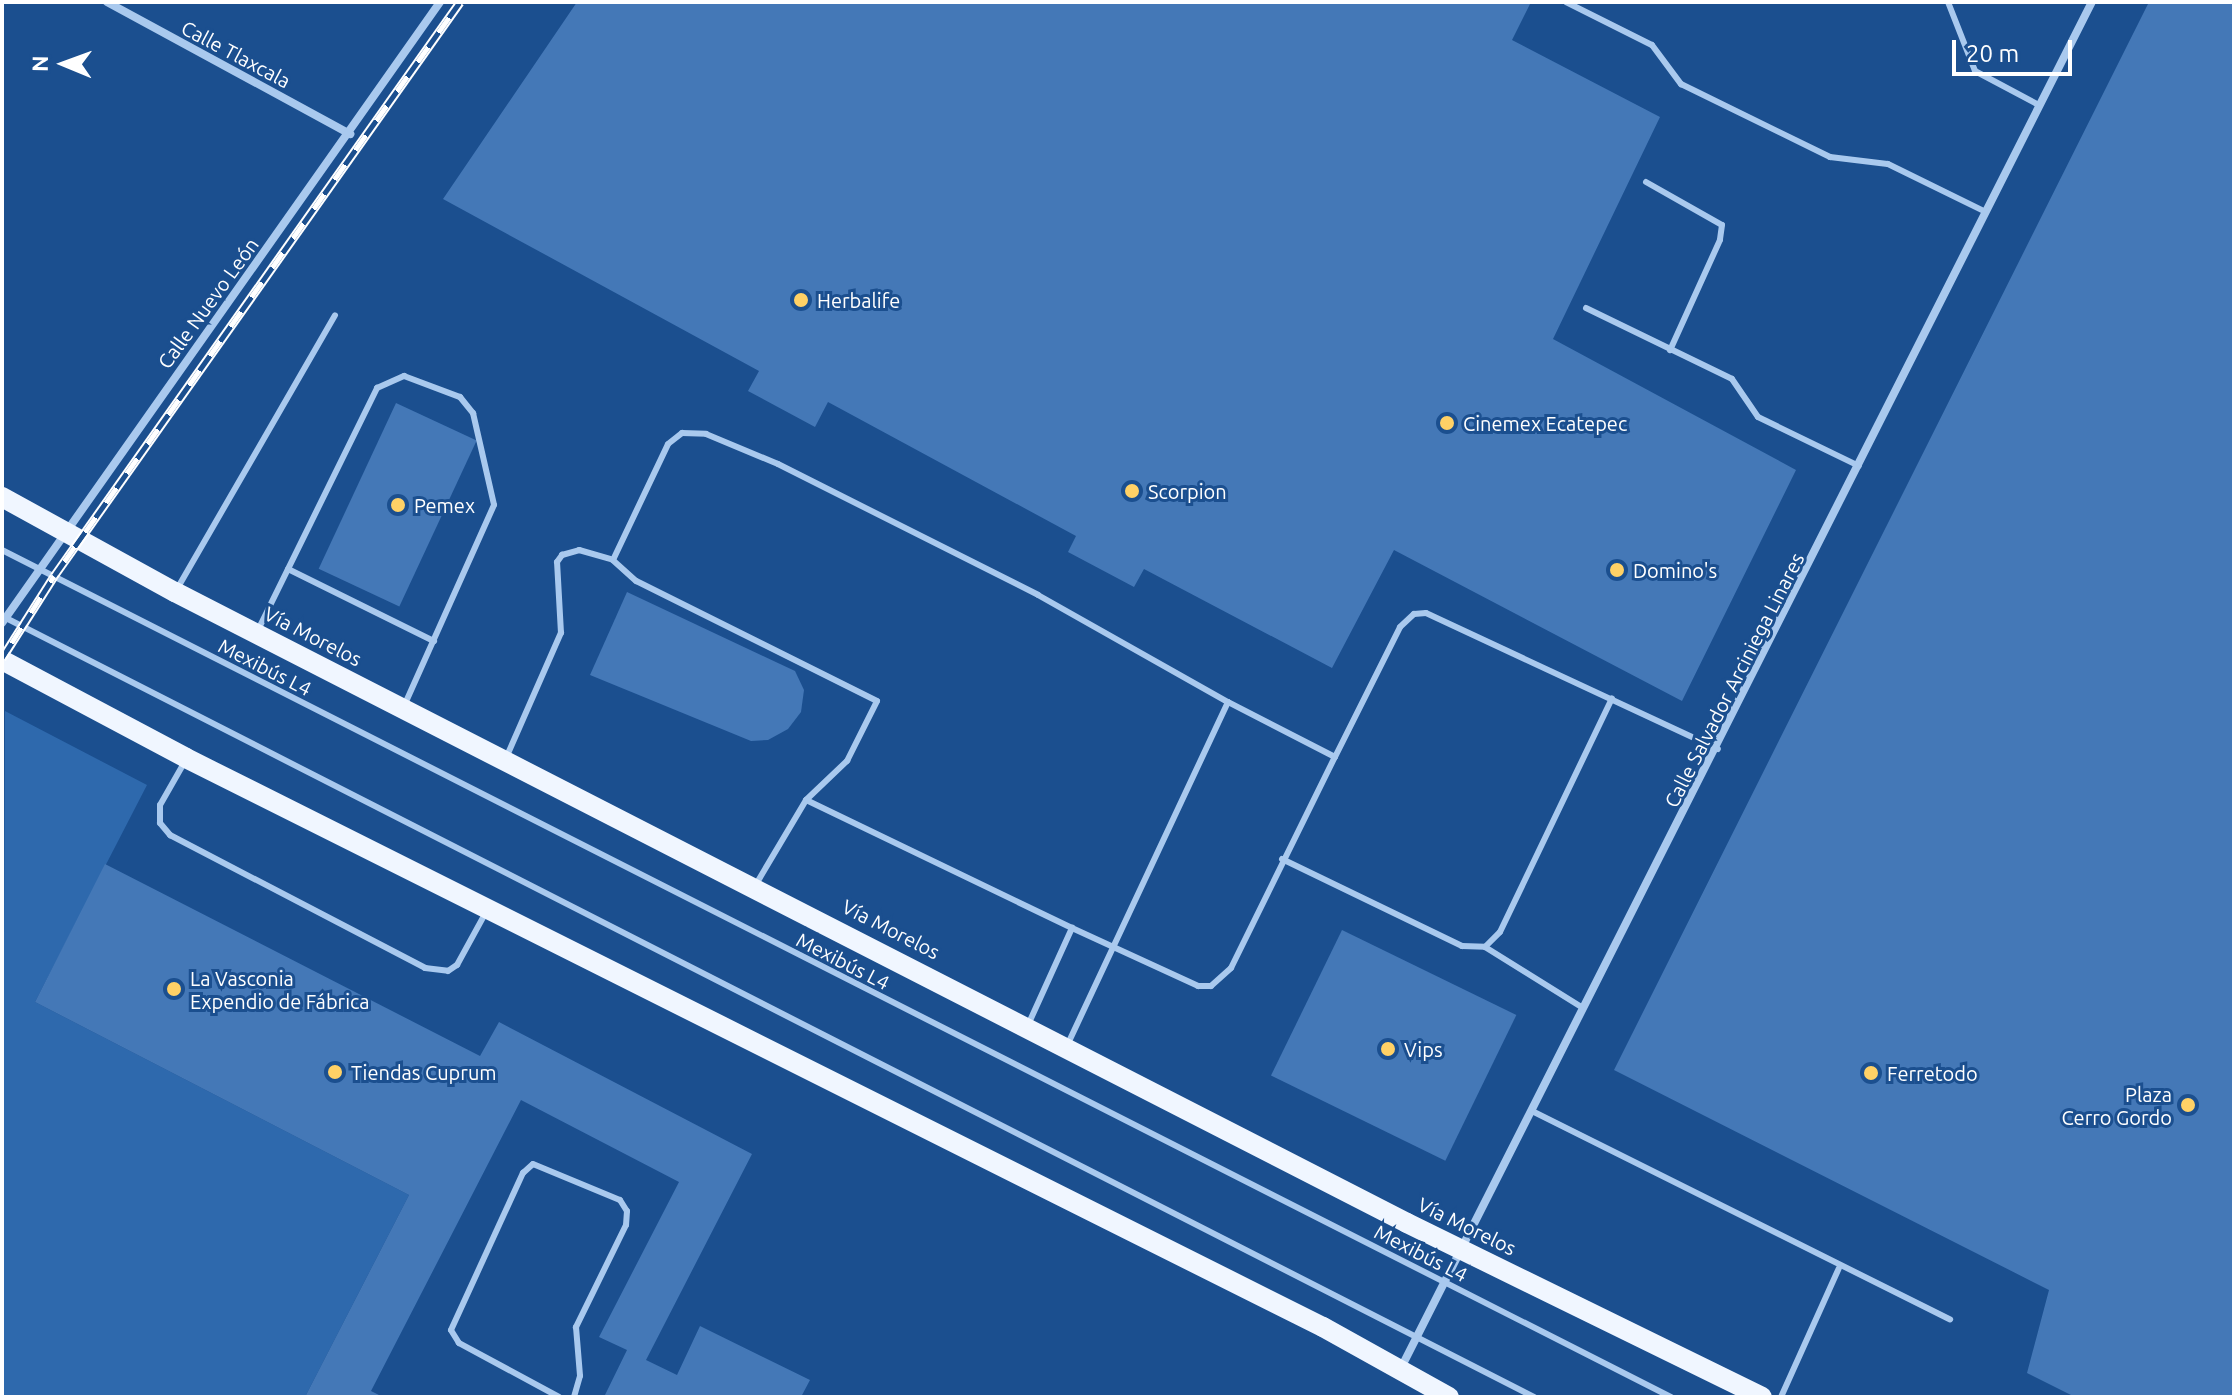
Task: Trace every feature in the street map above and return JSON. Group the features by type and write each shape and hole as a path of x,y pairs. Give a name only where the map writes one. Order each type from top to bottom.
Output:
{"main road":[{"name":"Vía Morelos","path":"2,497 175,592 504,761 1067,1045 1461,1250 1762,1397"},
{"path":"2,660 186,758 1449,1397"}],"street":[{"name":"Calle Tlaxcala","path":"107,2 350,134"},
{"name":"Calle Nuevo León","path":"3,619 64,529 350,134 440,2"},
{"name":"Calle Salvador Arciniega Linares","path":"1400,1370 1718,749 1984,211 2092,2"}],"lane":[{"path":"1566,2 1652,45 1681,84 1825,155 1888,164 1984,211"},
{"path":"1948,2 1975,71 2039,105"},
{"path":"1646,182 1711,214 1722,225 1720,240 1670,350"},
{"path":"1586,308 1732,379 1758,417 1859,466"},
{"path":"175,592 335,315"},
{"path":"256,634 377,388 404,376 460,397 473,413 494,505 403,709"},
{"path":"613,560 668,444 682,433 706,434 778,464 1038,595 1228,702 1335,757"},
{"name":"Mexibús L4","path":"2,550 1671,1397"},
{"path":"504,761 561,633 557,562 562,555 579,550 613,560 636,581 877,701 847,761 806,800 755,886"},
{"path":"288,569 434,641"},
{"path":"806,800 1186,983 1211,986 1231,968 1282,859 1400,627 1414,614 1436,616 1718,749"},
{"path":"3,619 1534,1397"},
{"path":"1485,947 1500,932 1612,698"},
{"path":"1067,1045 1110,946 1228,702"},
{"path":"186,758 160,805 164,830 425,968 448,971 457,965 488,909"},
{"path":"1282,859 1462,946 1485,947 1583,1008"},
{"path":"1028,1026 1072,928"},
{"path":"1534,1112 1839,1268 1950,1319"},
{"path":"559,1397 459,1343 451,1330 523,1173 533,1164 620,1200 627,1211 626,1225 576,1327 580,1376 574,1397"},
{"path":"1781,1397 1839,1268"}],"shaded area":[{"path":"5,711 147,785 35,1002 409,1195 305,1397 2,1397"}],"building":[{"path":"577,2 1531,2 1512,40 1660,117 1553,339 1796,470 1682,701 1394,550 1332,668 1144,569 1134,587 1068,552 1076,536 828,402 815,427 748,391 759,371 443,199"},
{"path":"2149,2 2234,2 2234,1397 2075,1397 2027,1373 2049,1290 1614,1070"},
{"name":"Pemex","path":"396,403 477,441 399,606 319,569"},
{"path":"627,592 795,671 804,690 801,712 788,729 768,740 751,741 590,675"},
{"path":"105,864 480,1056 499,1022 752,1154 646,1360 677,1375 700,1326 810,1380 801,1397 604,1397 627,1350 599,1337 679,1182 521,1100 371,1391 383,1397 305,1397 409,1195 35,1002"},
{"path":"1342,930 1516,1015 1445,1161 1271,1076"}],"railway":[{"path":"2,658 54,576 460,2"}],"place":[{"name":"Herbalife","path":"801,300"},
{"name":"Cinemex Ecatepec","path":"1447,423"},
{"name":"Scorpion","path":"1132,491"},
{"name":"Pemex","path":"398,505"},
{"name":"Domino's","path":"1617,570"},
{"name":"La Vasconia Expendio de Fábrica","path":"174,989"},
{"name":"Vips","path":"1388,1049"},
{"name":"Tiendas Cuprum","path":"335,1072"},
{"name":"Ferretodo","path":"1871,1073"},
{"name":"Plaza Cerro Gordo","path":"2188,1105"}]}
